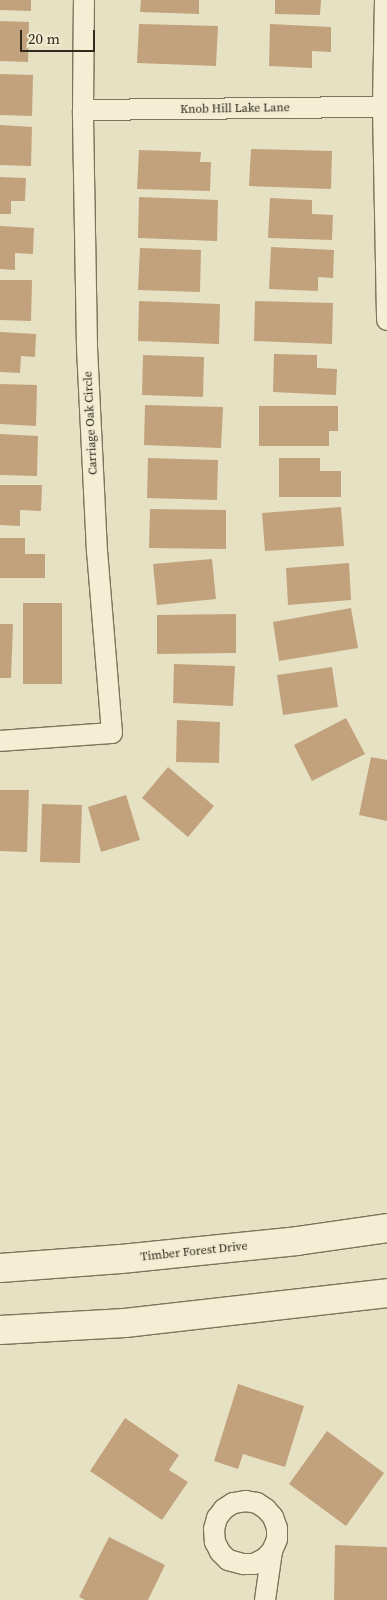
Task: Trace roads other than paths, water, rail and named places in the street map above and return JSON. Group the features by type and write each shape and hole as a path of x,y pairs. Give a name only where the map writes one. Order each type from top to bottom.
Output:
{"main road":[{"name":"Timber Forest Drive","path":"0,1268 131,1258 387,1228"},
{"path":"0,1330 125,1323 387,1293"}],"street":[{"name":"Carriage Oak Circle","path":"0,742 112,734 97,552 88,356 83,110 84,0"},
{"path":"385,0 387,320"},
{"name":"Knob Hill Lake Lane","path":"83,110 385,107"},
{"path":"265,1600 272,1551"}]}
